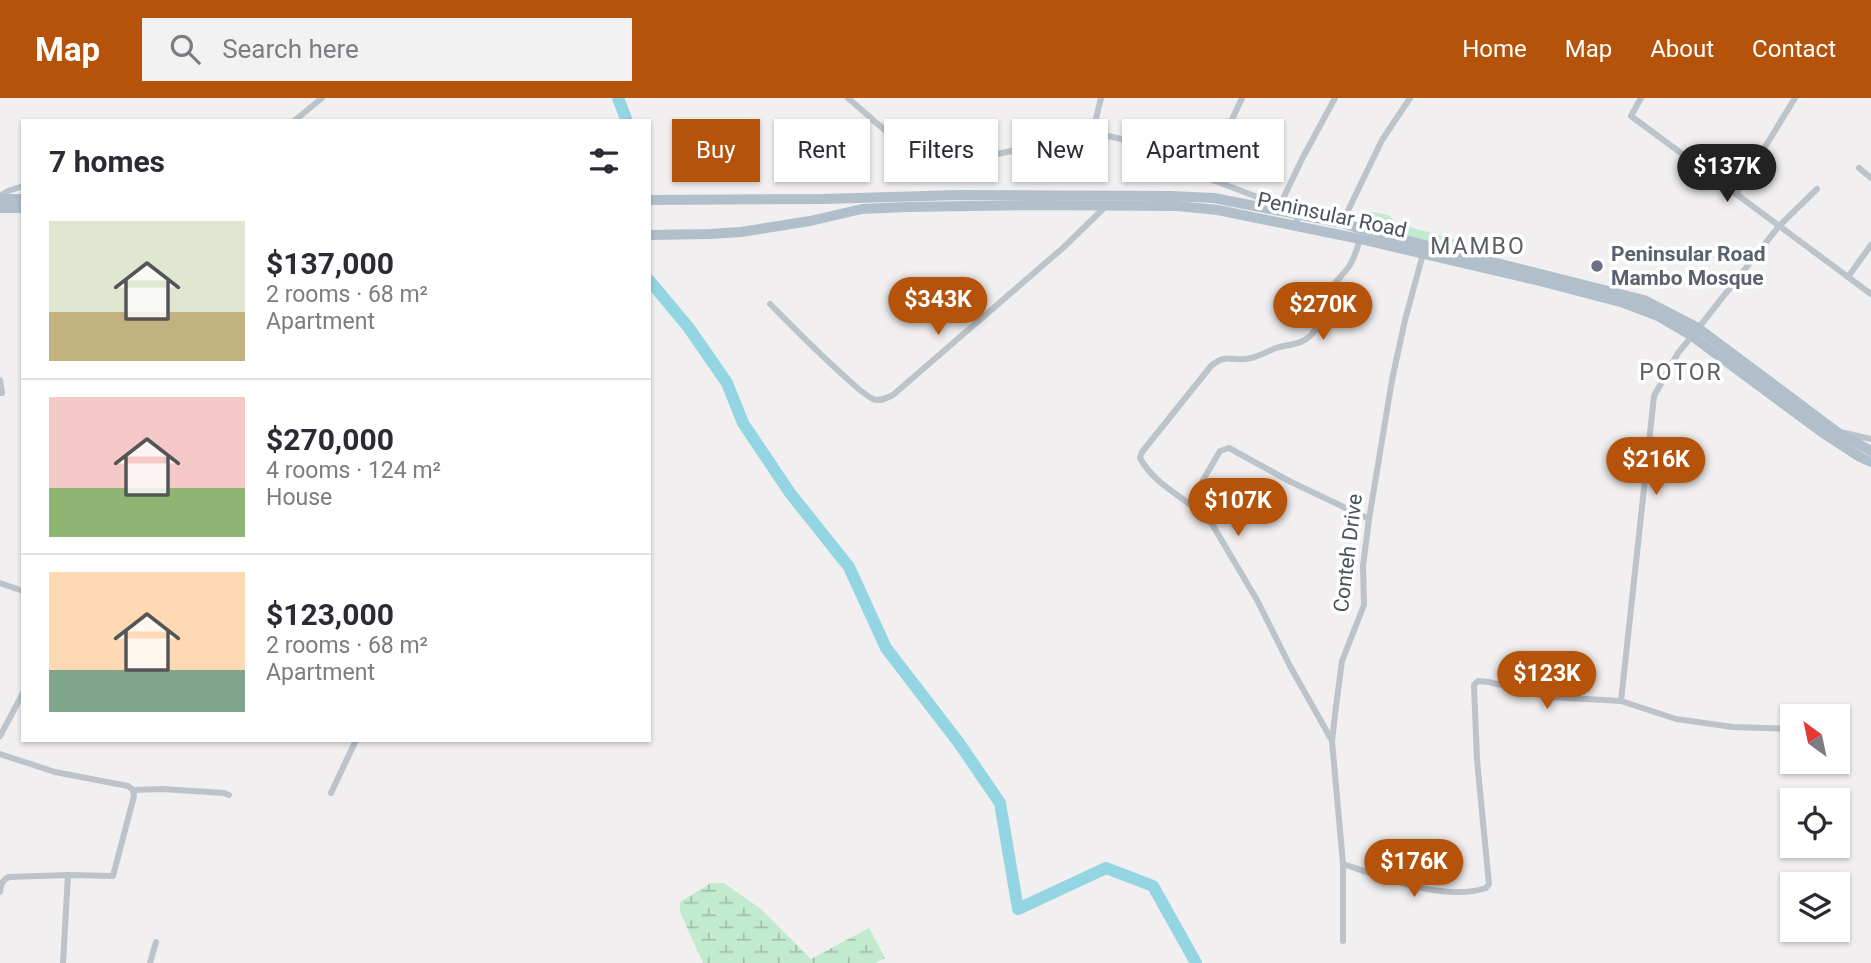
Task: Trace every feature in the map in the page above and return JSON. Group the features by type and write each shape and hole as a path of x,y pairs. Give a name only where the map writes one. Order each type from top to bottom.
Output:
{"main road":[{"name":"Peninsular Road","path":"651,200 1048,194 1214,198 1360,239 1540,277"},
{"path":"0,197 21,199"},
{"name":"Peninsular Road","path":"652,235 741,232 862,209 907,207 1177,206 1297,221 1342,223 1540,277 1658,316 1695,332 1837,432 1871,451"},
{"path":"0,208 21,208"},
{"name":"Peninsular Road","path":"1695,332 1822,433 1871,462"}],"street":[{"path":"296,119 322,98"},
{"path":"848,98 896,141 918,151 939,156 983,158 1012,150"},
{"path":"1096,119 1101,98"},
{"path":"1232,119 1242,98"},
{"path":"1280,205 1335,98"},
{"path":"1342,223 1382,140 1410,98"},
{"path":"1641,98 1631,116 1871,294"},
{"path":"1736,194 1795,98"},
{"path":"1859,168 1871,178"},
{"path":"1218,182 1294,211 1297,221"},
{"path":"0,197 21,187"},
{"path":"1621,701 1654,396 1678,354 1695,332 1779,226 1817,189"},
{"path":"770,304 860,389 873,399 888,398 1064,247 1105,206"},
{"path":"1332,741 1223,541 1202,513 1168,490 1140,458 1142,452 1217,361 1225,357 1249,359 1279,347 1292,345 1311,335 1317,326 1325,298 1338,278 1349,268 1360,239"},
{"path":"1848,277 1871,245"},
{"name":"Conteh Drive","path":"1343,941 1343,864 1332,741 1342,661 1364,605 1363,566 1392,380 1423,254"},
{"path":"0,380 2,393"},
{"path":"1837,432 1871,439"},
{"path":"1189,504 1220,452 1229,448 1369,519"},
{"path":"0,583 21,590"},
{"path":"1343,864 1438,891 1462,892 1486,888 1489,884 1477,760 1474,685 1478,681 1550,697 1621,701 1676,719 1733,727 1780,729"},
{"path":"0,736 21,697"},
{"path":"331,793 354,742"},
{"path":"0,754 55,772 128,786 134,796 113,876 9,877 2,883 0,892"},
{"path":"132,790 162,789 229,795"},
{"path":"63,963 68,875"},
{"path":"150,963 156,942"}],"green space":[{"path":"1368,211 1388,215 1399,224 1460,241 1455,253 1360,230"},
{"path":"711,883 724,883 761,909 811,959 869,928 885,958 875,963 703,963 680,912 680,902"}],"waterway":[{"path":"618,98 626,119"},
{"path":"651,282 689,328 727,383 743,423 790,493 849,567 886,648 959,743 1000,803 1018,909 1106,868 1153,886 1196,963"}],"place":[{"name":"Peninsular Road Mambo Mosque","path":"1597,266"}],"district":[{"name":"MAMBO","path":"1478,246"},
{"name":"POTOR","path":"1681,372"}]}
